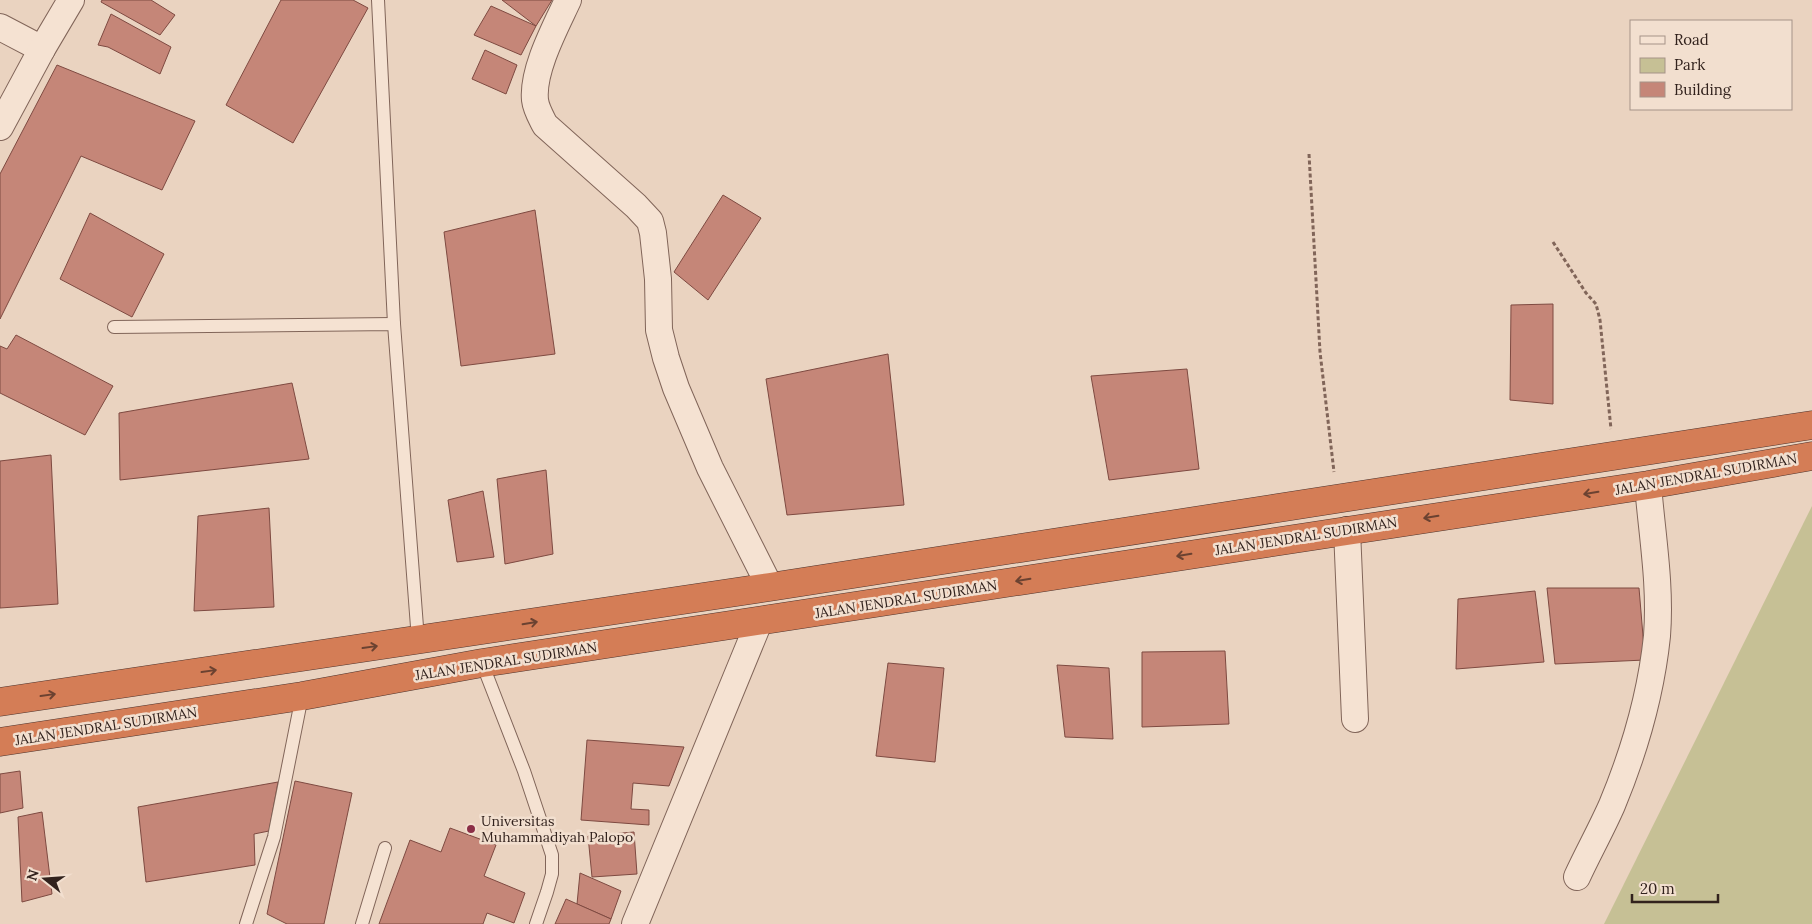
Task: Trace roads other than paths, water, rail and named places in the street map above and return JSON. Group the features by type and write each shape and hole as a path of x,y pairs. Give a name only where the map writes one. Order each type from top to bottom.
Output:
{"highway":[{"path":"0,702 770,587 1812,425"},
{"name":"JALAN JENDRAL SUDIRMAN","path":"0,742 302,696 482,663 1648,485 1812,456"}],"street":[{"path":"0,127 71,0"},
{"path":"568,0 549,40 541,64 535,98 538,111 545,125 636,206 650,221 658,279 660,330 666,358 676,388 710,468 770,587"},
{"path":"0,27 42,49"},
{"path":"1577,877 1612,806 1633,748 1652,669 1657,635 1656,555 1648,485"},
{"path":"1347,530 1354,719"},
{"path":"636,924 760,622"}],"lane":[{"path":"378,0 394,324 418,640"},
{"path":"114,327 394,324"},
{"path":"482,663 524,771 552,855 552,874 536,924"},
{"path":"246,924 274,837 302,696"},
{"path":"362,924 385,848"}],"place":[{"name":"Universitas Muhammadiyah Palopo","path":"471,829"}]}
